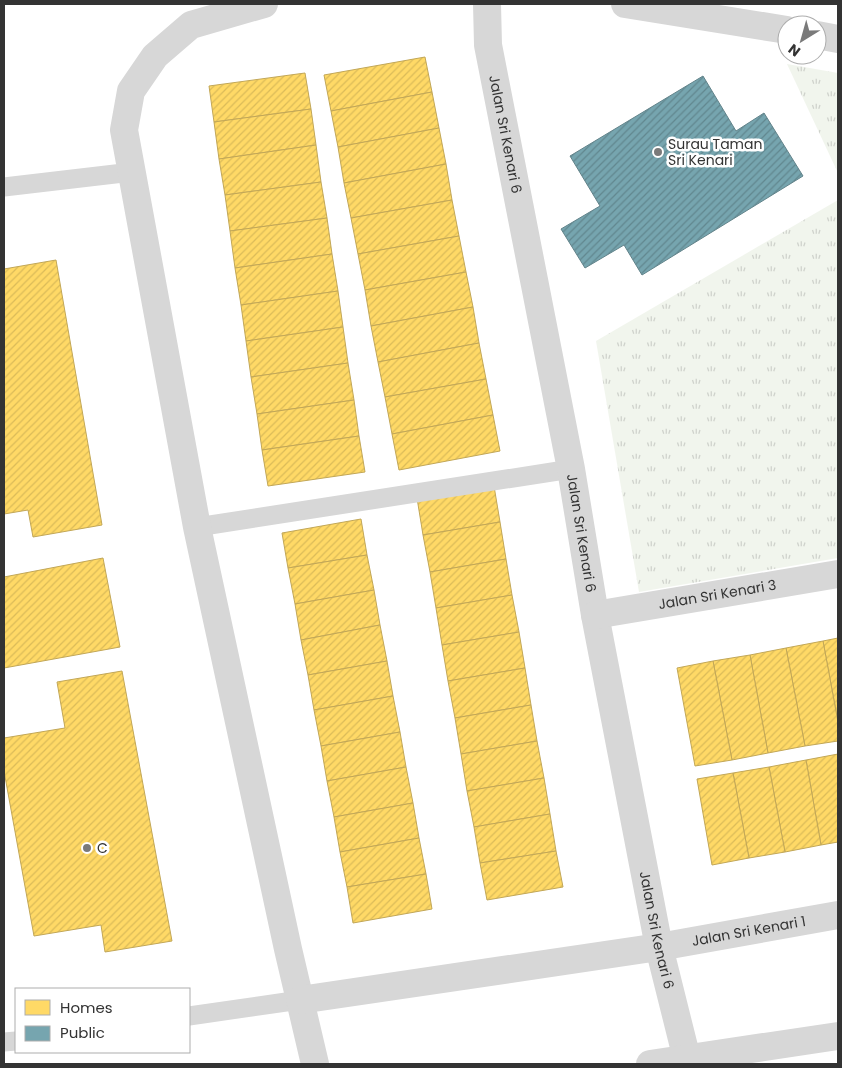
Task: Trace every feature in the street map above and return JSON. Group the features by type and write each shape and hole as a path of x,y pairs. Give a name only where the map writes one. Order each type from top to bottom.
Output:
{"street":[{"path":"264,4 191,25 155,56 131,91 124,130 197,527 315,1064"},
{"name":"Jalan Sri Kenari 6","path":"487,4 488,44 571,469 595,615 659,947 689,1062"},
{"path":"625,4 777,28"},
{"name":"Jalan Sri Kenari 3","path":"595,615 838,574"},
{"name":"Jalan Sri Kenari 1","path":"300,1000 659,947 838,915"},
{"path":"650,1064 689,1062 838,1036"}],"lane":[{"path":"4,187 132,172"},
{"path":"197,527 571,469"},
{"path":"190,1016 300,1000"}],"green space":[{"path":"787,65 838,73 838,173"},
{"path":"838,200 838,558 639,592 596,341"}],"building: Homes":[{"path":"425,57 432,92 331,111 324,75"},
{"path":"305,73 311,109 214,122 209,86"},
{"path":"432,92 439,128 338,147 331,111"},
{"path":"311,109 316,145 219,159 214,122"},
{"path":"439,128 446,164 344,183 338,147"},
{"path":"316,145 321,182 225,195 219,159"},
{"path":"446,164 452,200 351,218 344,183"},
{"path":"321,182 327,218 230,231 225,195"},
{"path":"452,200 459,236 358,254 351,218"},
{"path":"327,218 332,254 235,268 230,231"},
{"path":"459,236 466,272 365,290 358,254"},
{"path":"332,254 338,291 241,305 235,268"},
{"path":"56,260 102,525 33,537 28,510 4,514 4,269"},
{"path":"466,272 473,307 371,326 365,290"},
{"path":"338,291 343,327 246,341 241,305"},
{"path":"473,307 479,343 378,362 371,326"},
{"path":"343,327 348,363 251,377 246,341"},
{"path":"479,343 486,379 385,397 378,362"},
{"path":"348,363 354,400 257,414 251,377"},
{"path":"486,379 493,415 392,434 385,397"},
{"path":"354,400 359,436 262,450 257,414"},
{"path":"493,415 500,451 399,470 392,434"},
{"path":"359,436 365,472 268,486 262,450"},
{"path":"494,486 500,522 423,535 417,498"},
{"path":"361,519 367,555 288,568 282,533"},
{"path":"500,522 506,559 430,572 423,535"},
{"path":"367,555 374,590 295,604 288,568"},
{"path":"103,558 120,647 4,668 4,577"},
{"path":"506,559 512,595 436,608 430,572"},
{"path":"374,590 380,625 301,640 295,604"},
{"path":"512,595 519,632 442,645 436,608"},
{"path":"380,625 387,661 308,675 301,640"},
{"path":"519,632 525,668 448,681 442,645"},
{"path":"838,638 838,722 823,641"},
{"path":"823,641 838,722 838,741 805,746 786,648"},
{"path":"786,648 805,746 768,753 750,655"},
{"path":"750,655 768,753 732,760 713,661"},
{"path":"387,661 393,696 314,710 308,675"},
{"path":"713,661 732,760 695,766 677,668"},
{"path":"525,668 531,705 455,718 448,681"},
{"name":"C","path":"122,671 172,941 105,952 101,925 34,936 4,771 4,738 65,728 57,682"},
{"path":"393,696 400,732 321,746 314,710"},
{"path":"531,705 537,741 461,754 455,718"},
{"path":"400,732 406,767 327,781 321,746"},
{"path":"537,741 544,778 467,791 461,754"},
{"path":"838,754 838,842 821,845 806,760"},
{"path":"806,760 821,845 785,852 769,767"},
{"path":"406,767 413,803 334,817 327,781"},
{"path":"769,767 785,852 749,858 733,773"},
{"path":"733,773 749,858 712,865 697,779"},
{"path":"544,778 550,814 474,827 467,791"},
{"path":"413,803 419,838 340,852 334,817"},
{"path":"550,814 556,851 480,863 474,827"},
{"path":"419,838 426,874 347,887 340,852"},
{"path":"556,851 563,887 487,900 480,863"},
{"path":"426,874 432,909 353,923 347,887"}],"building: Public":[{"path":"703,76 736,131 764,113 803,176 642,275 624,245 585,268 561,229 600,206 570,156"}],"place":[{"name":"Surau Taman Sri Kenari","path":"658,152"},
{"name":"C","path":"87,848"}]}
